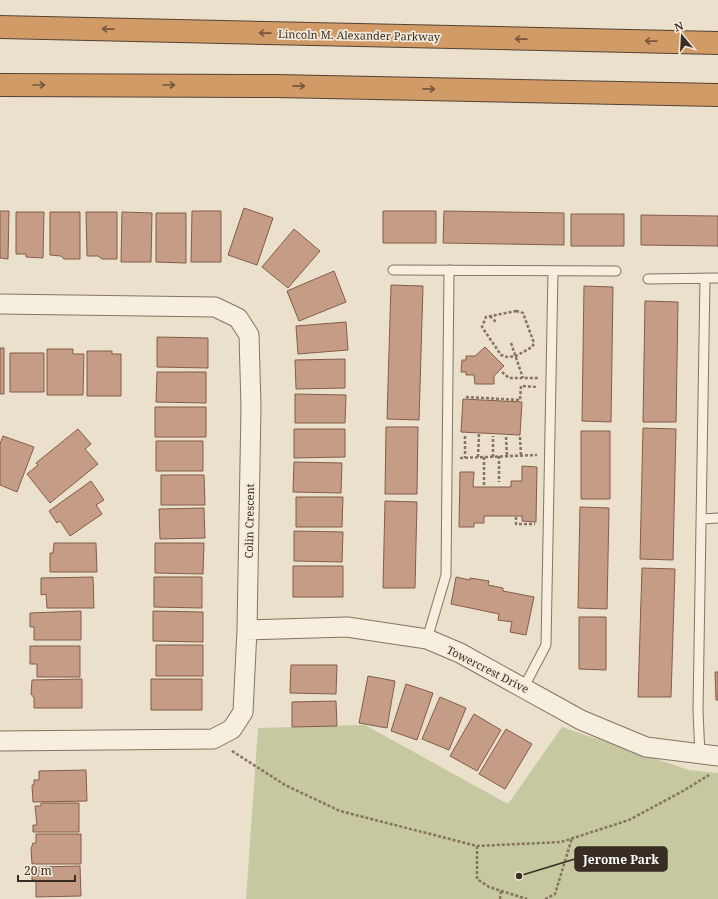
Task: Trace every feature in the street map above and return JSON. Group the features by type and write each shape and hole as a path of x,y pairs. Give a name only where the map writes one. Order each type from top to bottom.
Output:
{"highway":[{"name":"Lincoln M. Alexander Parkway","path":"0,27 718,43"},
{"path":"0,85 284,86 718,95"}],"street":[{"name":"Colin Crescent","path":"0,304 214,308 238,318 249,335 251,407 247,630 243,712 232,729 213,739 0,741"},
{"name":"Towercrest Drive","path":"247,630 347,627 427,639 460,653 582,720 646,747 710,761"}],"lane":[{"path":"394,270 616,271"},
{"path":"427,639 446,575 449,270"},
{"path":"524,687 546,645 552,271"},
{"path":"705,278 703,518 698,711 710,761"},
{"path":"648,279 718,278"},
{"path":"703,518 718,518"}],"path":[{"path":"516,311 522,313 534,343 532,347 516,356 507,357 501,355 493,340 485,334 482,327 486,317 516,311"},
{"path":"490,316 497,323"},
{"path":"511,343 524,378"},
{"path":"502,372 509,378 524,378 551,383"},
{"path":"466,398 520,400 520,386 551,383"},
{"path":"478,457 479,434"},
{"path":"465,436 465,458"},
{"path":"493,436 493,457"},
{"path":"506,437 507,456"},
{"path":"520,438 521,456"},
{"path":"447,459 549,454"},
{"path":"499,456 499,482"},
{"path":"484,457 484,484"},
{"path":"516,517 516,524 548,524"},
{"path":"213,739 285,785 340,811 477,846 560,842 629,820 683,791 710,761"},
{"path":"546,899 555,894 572,838"},
{"path":"477,846 477,879 489,887 527,899"},
{"path":"500,899 502,891"}],"green space":[{"path":"365,725 508,804 562,727 689,770 718,773 718,899 246,899 258,728"}],"building":[{"path":"244,208 273,218 257,265 228,255"},
{"path":"0,211 9,211 8,259 0,258"},
{"path":"192,211 221,211 221,262 191,262"},
{"path":"383,211 436,211 436,243 383,243"},
{"path":"444,211 564,213 564,245 443,243"},
{"path":"16,212 44,212 43,258 26,257 26,254 16,254"},
{"path":"50,212 80,212 80,259 64,259 61,256 50,255"},
{"path":"86,212 117,212 117,259 102,259 98,256 87,256"},
{"path":"122,212 152,213 151,262 121,262"},
{"path":"156,213 186,213 186,263 156,262"},
{"path":"571,214 624,214 624,246 571,246"},
{"path":"641,215 718,216 718,246 641,245"},
{"path":"294,229 320,251 288,288 262,267"},
{"path":"334,271 346,302 299,321 287,291"},
{"path":"391,285 423,286 419,420 387,419"},
{"path":"584,286 613,287 611,422 582,421"},
{"path":"645,301 678,302 676,422 643,422"},
{"path":"346,322 348,350 298,354 296,326"},
{"path":"157,337 208,338 208,368 157,367"},
{"path":"485,347 504,366 494,376 494,384 475,384 474,375 466,375 466,372 461,372 462,360 466,360 466,356 475,356"},
{"path":"0,348 4,348 4,394 0,394"},
{"path":"47,349 73,349 73,354 84,354 83,395 47,395"},
{"path":"87,351 112,351 112,354 121,354 121,396 87,396"},
{"path":"10,353 44,353 44,392 10,392"},
{"path":"345,359 345,388 296,389 295,360"},
{"path":"157,372 206,372 206,403 156,402"},
{"path":"295,394 346,395 345,423 295,423"},
{"path":"463,399 522,402 520,435 461,432"},
{"path":"155,407 206,407 206,437 155,437"},
{"path":"386,427 418,427 417,494 385,494"},
{"path":"643,428 676,429 673,560 640,559"},
{"path":"78,429 91,444 85,449 98,464 50,503 27,474 38,465 36,463"},
{"path":"294,429 345,429 345,457 294,458"},
{"path":"581,431 610,431 610,499 581,499"},
{"path":"3,436 34,447 17,492 0,485 0,444"},
{"path":"156,441 203,441 203,471 156,471"},
{"path":"294,462 342,463 341,493 293,492"},
{"path":"522,466 537,467 536,522 522,521 522,516 484,516 484,523 474,523 474,527 459,527 460,472 474,472 473,487 511,487 511,481 522,481"},
{"path":"161,475 204,475 205,505 161,505"},
{"path":"91,481 104,500 96,505 102,514 70,536 60,521 57,523 49,511"},
{"path":"296,497 343,497 342,527 296,527"},
{"path":"385,501 417,502 415,588 383,588"},
{"path":"580,507 609,508 607,609 578,608"},
{"path":"204,508 205,538 160,539 159,509"},
{"path":"294,531 343,532 342,562 294,561"},
{"path":"54,543 96,543 97,572 50,572 50,553 53,553"},
{"path":"155,543 204,543 203,574 155,573"},
{"path":"293,566 343,566 343,597 293,597"},
{"path":"642,568 675,569 671,697 638,697"},
{"path":"93,577 94,608 47,608 46,594 41,595 41,578"},
{"path":"154,577 202,577 202,608 154,607"},
{"path":"456,577 470,580 470,578 489,581 488,585 503,588 503,591 534,597 526,635 510,632 512,622 498,620 499,614 451,604"},
{"path":"81,611 81,640 34,640 34,627 30,627 30,613"},
{"path":"153,611 203,612 203,642 153,641"},
{"path":"579,617 606,617 606,670 579,669"},
{"path":"156,645 203,645 203,676 156,676"},
{"path":"30,646 80,646 80,677 37,677 37,664 30,664"},
{"path":"291,665 337,665 336,694 290,693"},
{"path":"715,672 718,672 718,700 716,700"},
{"path":"368,676 395,681 387,728 359,723"},
{"path":"82,679 82,708 34,708 34,698 31,694 32,680"},
{"path":"151,679 202,679 202,710 151,710"},
{"path":"406,684 433,693 417,740 391,731"},
{"path":"440,697 466,708 449,750 422,739"},
{"path":"336,701 337,726 292,727 292,702"},
{"path":"474,714 501,730 477,771 450,756"},
{"path":"506,729 532,744 505,789 479,774"},
{"path":"86,770 87,801 33,802 32,785 34,785 34,780 39,780 39,771"},
{"path":"41,803 79,803 79,832 33,832 33,825 37,825 35,806 41,806"},
{"path":"36,834 81,834 81,864 32,864 31,849 33,843 36,843"},
{"path":"80,866 81,896 36,897 36,880 32,880 32,870 39,870 39,867"}],"place":[{"name":"Jerome Park","path":"519,876"}]}
